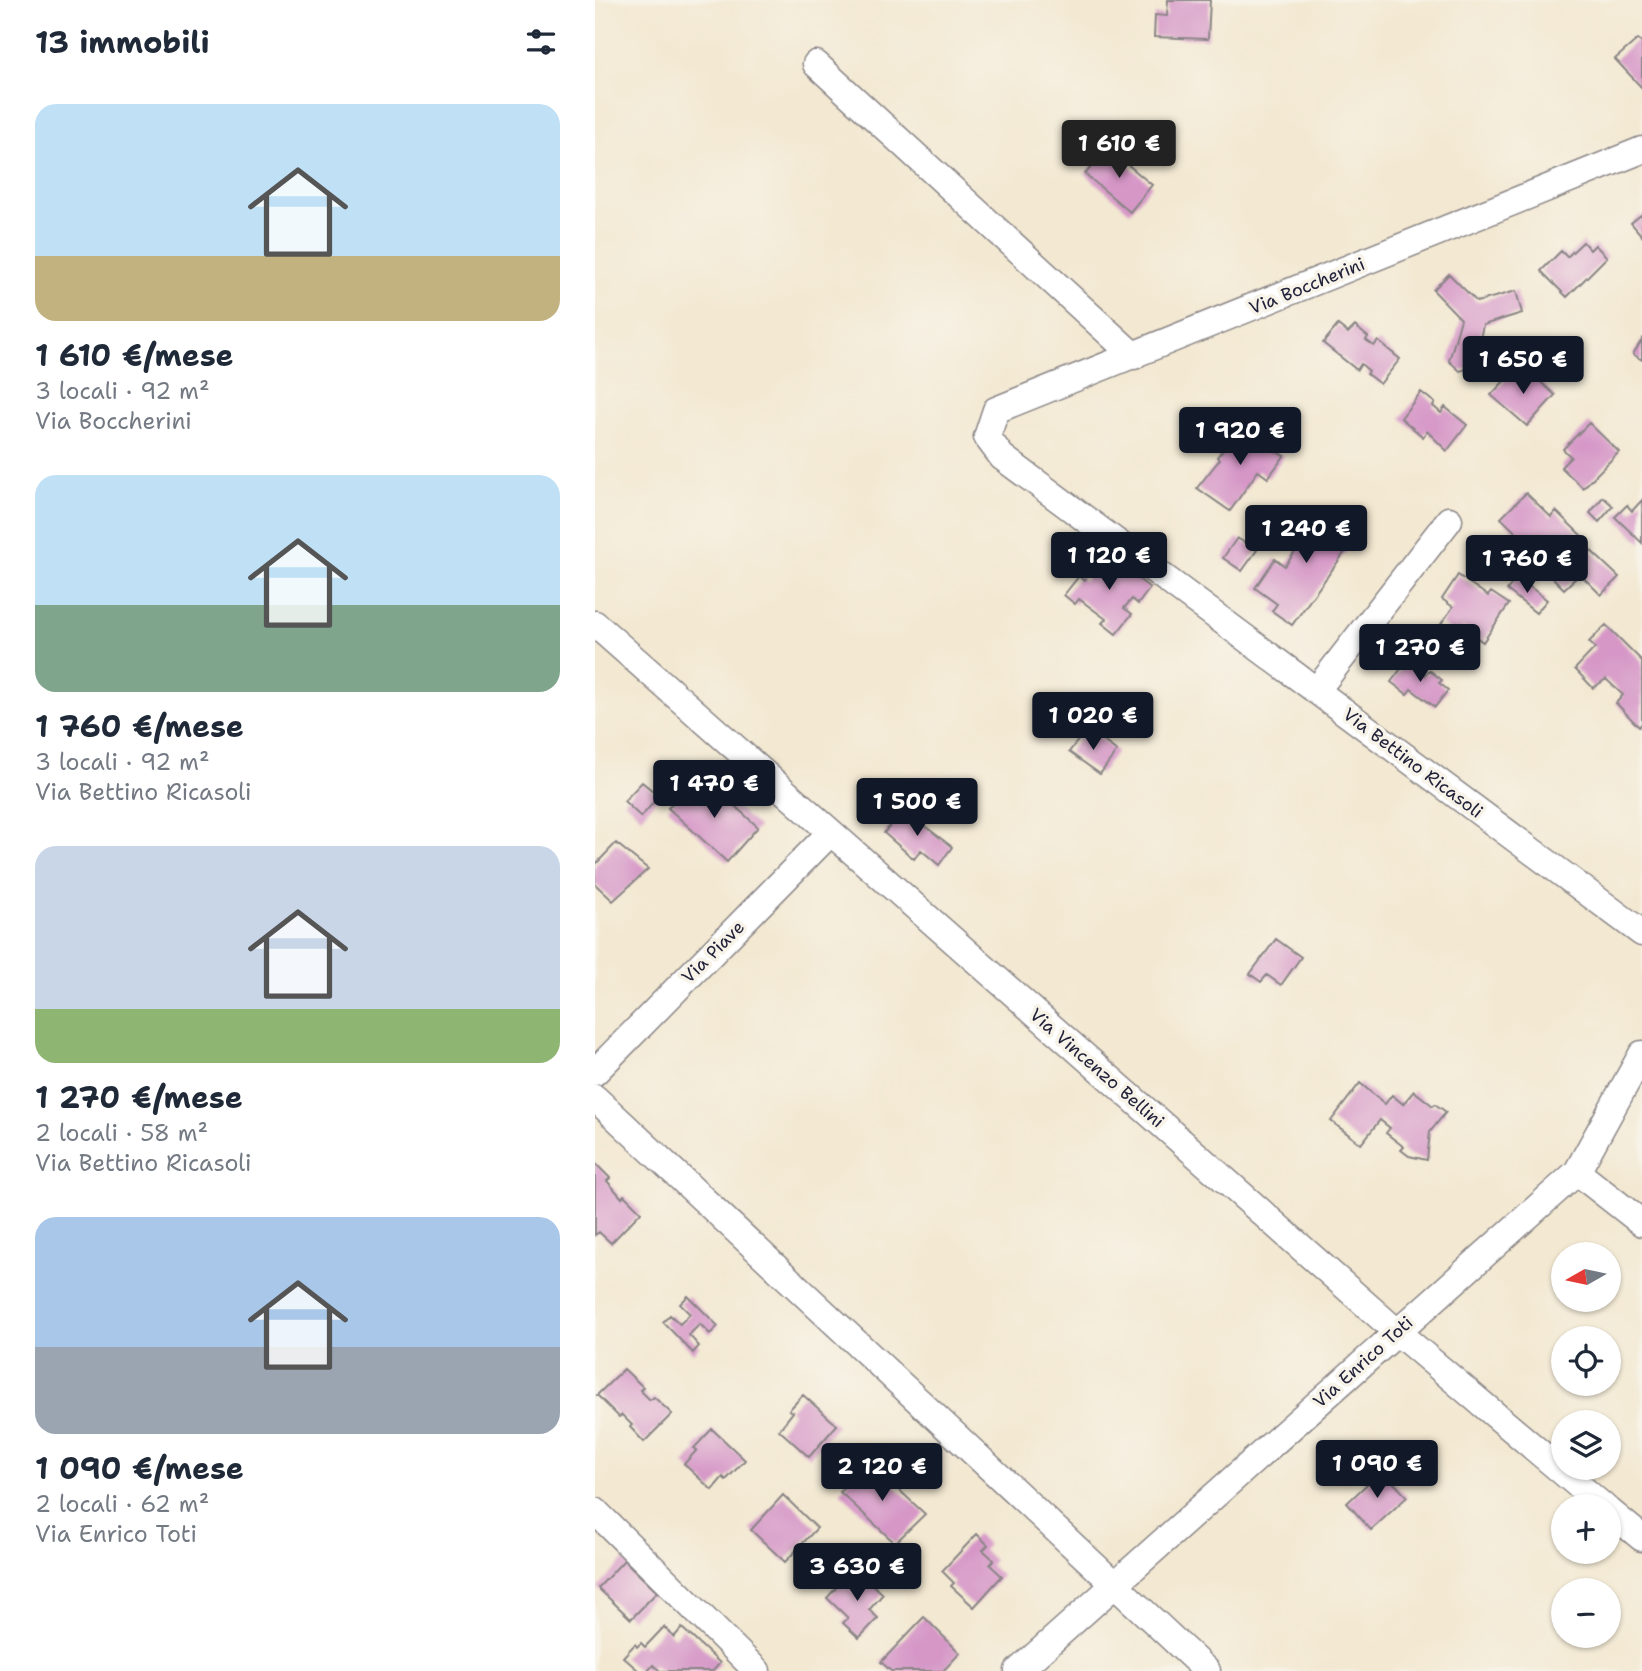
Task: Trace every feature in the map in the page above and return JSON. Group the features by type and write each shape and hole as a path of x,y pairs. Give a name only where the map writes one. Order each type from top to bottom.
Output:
{"street":[{"path":"816,64 1134,356"},
{"name":"Via Boccherini","path":"987,437 996,411 1642,149"},
{"name":"Via Bettino Ricasoli","path":"987,437 1002,457 1642,933"},
{"path":"1316,691 1449,520"},
{"name":"Via Vincenzo Bellini","path":"595,624 1397,1332 1589,1494"},
{"name":"Via Piave","path":"595,1072 830,833"},
{"name":"Via Enrico Toti","path":"1018,1671 1577,1172 1642,1054"},
{"path":"595,1098 1207,1671"},
{"path":"1577,1172 1642,1223"},
{"path":"595,1511 757,1671"},
{"name":"Via Vincenzo Bellini","path":"1621,1520 1642,1538"}],"building":[{"path":"1168,0 1210,0 1208,39 1154,37 1155,15 1167,16"},
{"path":"1638,39 1642,43 1642,88 1615,59"},
{"path":"1108,148 1152,185 1130,212 1085,174"},
{"path":"1642,214 1642,236 1631,223"},
{"path":"1583,242 1590,250 1595,245 1607,257 1567,297 1541,271 1561,251 1567,257"},
{"path":"1449,274 1477,302 1516,291 1522,313 1483,325 1474,367 1460,371 1449,361 1461,319 1433,290"},
{"path":"1338,325 1348,333 1355,326 1374,346 1378,341 1400,359 1380,384 1367,374 1369,371 1361,364 1357,370 1323,343"},
{"path":"1642,340 1642,360 1633,354"},
{"path":"1523,366 1555,395 1527,426 1491,395"},
{"path":"1421,392 1435,403 1433,406 1441,413 1445,407 1467,425 1447,451 1427,431 1423,437 1401,418"},
{"path":"1589,423 1619,452 1583,488 1561,467 1571,457 1563,449"},
{"path":"1242,428 1253,436 1258,430 1278,444 1273,450 1284,456 1268,478 1258,471 1230,511 1197,488 1220,459 1217,457"},
{"path":"1526,493 1551,517 1556,511 1587,541 1585,545 1619,577 1601,595 1580,574 1564,589 1543,568 1547,563 1501,518"},
{"path":"1603,497 1613,506 1599,522 1590,513"},
{"path":"1642,500 1642,543 1615,517 1627,505 1632,511"},
{"path":"1310,511 1330,525 1335,517 1358,534 1292,625 1272,611 1277,604 1255,588 1275,559 1285,566 1300,545 1290,539"},
{"path":"1237,538 1257,550 1242,571 1223,558"},
{"path":"1105,553 1150,588 1138,604 1132,599 1124,608 1132,614 1116,634 1102,623 1106,619 1079,599 1075,604 1064,595 1079,576 1084,581"},
{"path":"1458,575 1488,596 1491,592 1509,604 1483,642 1463,628 1458,636 1441,624 1453,607 1442,599"},
{"path":"1517,577 1547,600 1536,613 1507,590"},
{"path":"1606,625 1642,661 1642,723 1639,727 1616,703 1623,695 1606,679 1593,688 1575,669 1595,648 1589,642"},
{"path":"1407,661 1425,675 1429,670 1442,680 1439,683 1448,690 1435,707 1411,689 1407,694 1391,682"},
{"path":"1087,729 1117,751 1100,774 1069,752"},
{"path":"642,782 659,796 641,817 624,801"},
{"path":"692,783 707,796 715,788 758,827 727,862 668,808"},
{"path":"904,810 952,847 939,865 921,850 914,859 884,833"},
{"path":"616,843 648,869 613,901 595,884 595,865"},
{"path":"1276,939 1301,957 1281,985 1267,975 1261,982 1250,974"},
{"path":"1360,1083 1385,1104 1392,1095 1403,1104 1414,1091 1433,1106 1435,1104 1446,1112 1430,1132 1427,1160 1409,1156 1401,1150 1404,1147 1386,1133 1390,1128 1380,1120 1361,1144 1331,1121"},
{"path":"595,1163 610,1178 607,1181 622,1198 624,1195 641,1212 611,1243 599,1232 595,1235"},
{"path":"688,1296 718,1326 710,1334 700,1324 689,1335 699,1346 693,1353 663,1322 670,1315 680,1324 690,1314 680,1304"},
{"path":"624,1369 643,1387 640,1390 650,1400 654,1397 672,1414 644,1442 622,1415 619,1417 597,1395"},
{"path":"803,1395 837,1425 809,1457 779,1430 793,1412 789,1410"},
{"path":"712,1429 745,1460 726,1480 723,1477 712,1490 684,1464 697,1450 694,1448"},
{"path":"869,1462 925,1514 895,1543 840,1492"},
{"path":"1382,1470 1407,1497 1371,1530 1347,1503"},
{"path":"783,1495 817,1528 785,1562 751,1530"},
{"path":"977,1534 988,1545 983,1550 994,1560 990,1565 1002,1576 974,1607 951,1586 954,1583 942,1571"},
{"path":"624,1560 657,1592 631,1619 598,1588"},
{"path":"860,1573 883,1594 869,1610 878,1618 859,1638 843,1623 848,1618 827,1598 844,1579 850,1584"},
{"path":"924,1617 960,1653 943,1671 891,1671 881,1662"},
{"path":"664,1627 674,1637 682,1628 720,1663 713,1671 660,1671 653,1665 648,1671 639,1671 623,1657 635,1644 637,1647 641,1643 645,1647"}]}
